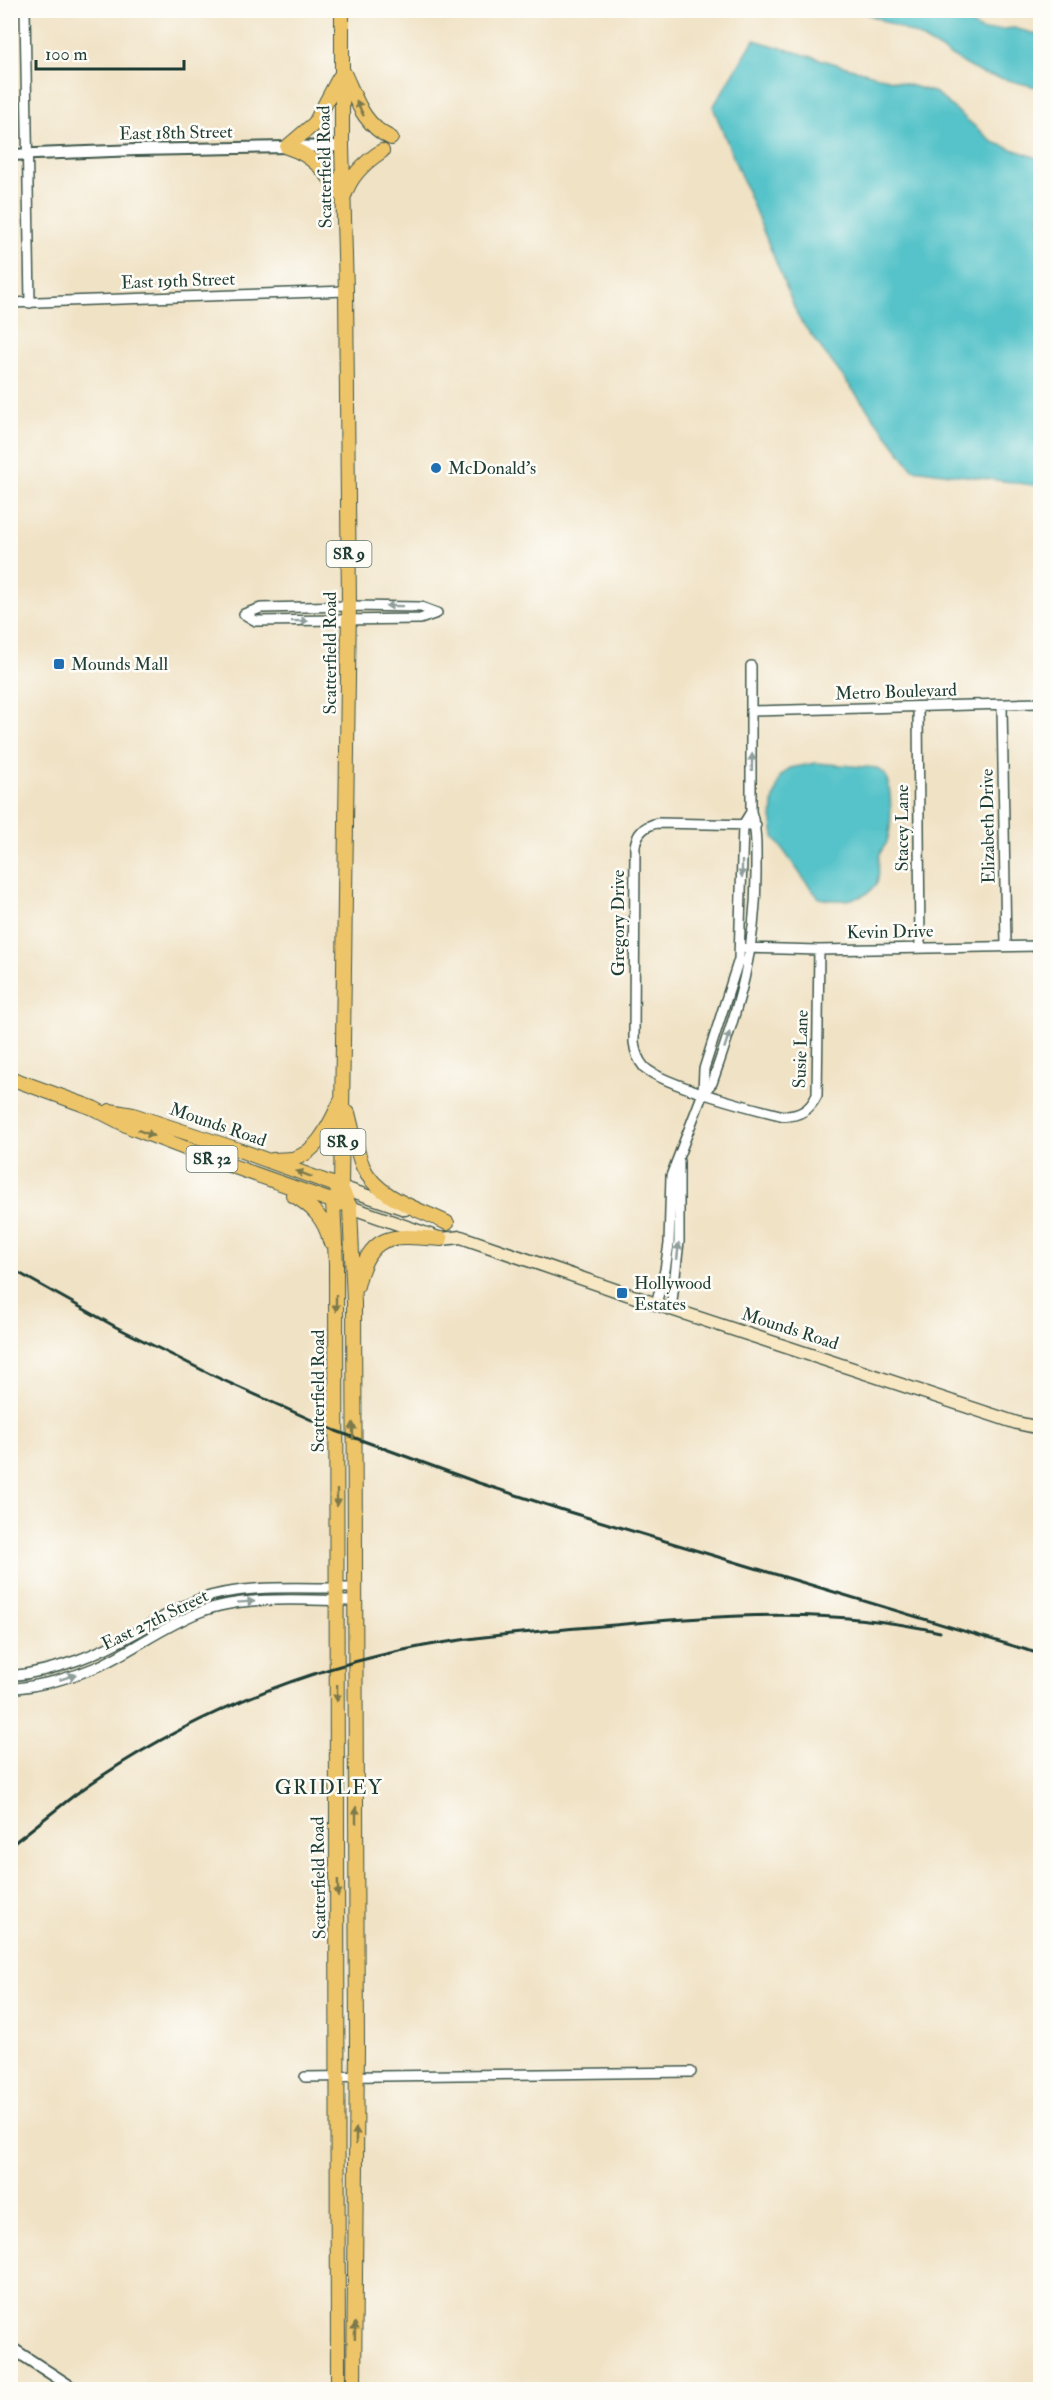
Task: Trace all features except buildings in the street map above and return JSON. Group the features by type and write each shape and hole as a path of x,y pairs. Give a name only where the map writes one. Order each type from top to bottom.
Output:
{"main road":[{"name":"Scatterfield Road","path":"342,10 349,620 341,1187 350,1207 354,1303 357,2076 354,2390"},
{"path":"342,69 365,118 373,127 391,138"},
{"path":"287,147 315,123 342,69"},
{"path":"287,147 303,152 317,163 332,179 344,199"},
{"path":"344,199 347,188 357,172 366,161 382,151"},
{"name":"Mounds Road","path":"10,1078 93,1108 130,1126 262,1178 441,1239 461,1237 670,1309 1006,1419 1041,1428"},
{"path":"344,1097 362,1164 371,1179 384,1192 447,1223"},
{"name":"SR 32","path":"267,1160 293,1159 304,1154 325,1131 344,1097"},
{"name":"Mounds Road","path":"93,1108 133,1115 447,1223 461,1237"},
{"path":"262,1178 304,1201 321,1218 329,1236 336,1264"},
{"name":"Scatterfield Road","path":"338,2390 336,1264 333,1202 341,1187"},
{"path":"354,1303 365,1259 378,1242 399,1236 441,1239"}],"street":[{"path":"25,10 30,303"},
{"name":"East 18th Street","path":"10,155 342,146"},
{"name":"East 19th Street","path":"10,303 346,291"},
{"path":"349,606 421,607 437,613 420,619 256,621 244,614 261,608 349,606"},
{"path":"703,1093 712,1083 739,1002 751,948 757,905 756,825 751,812 751,666"},
{"name":"Metro Boulevard","path":"752,711 1041,703"},
{"name":"Elizabeth Drive","path":"1002,705 1006,946"},
{"name":"Stacey Lane","path":"918,708 920,948"},
{"path":"656,1304 669,1244 671,1176 703,1093 704,1069 739,959 744,825 751,812"},
{"name":"Gregory Drive","path":"703,1093 651,1073 635,1051 635,846 642,830 657,823 756,825"},
{"name":"Kevin Drive","path":"740,948 819,950 1041,946"},
{"name":"Susie Lane","path":"703,1093 784,1116 795,1116 810,1106 817,1095 819,950"},
{"path":"670,1309 679,1242 679,1156"},
{"name":"East 27th Street","path":"10,1676 51,1669 94,1655 198,1600 221,1593 249,1590 354,1594"},
{"name":"East 27th Street","path":"10,1689 58,1680 98,1666 200,1612 226,1604 336,1594"},
{"path":"305,2077 691,2072"},
{"path":"10,2347 76,2390"}],"water":[{"path":"861,11 946,11 983,31 1014,28 1040,35 1040,88 980,73 916,35"},
{"path":"754,40 936,93 993,142 1040,159 1040,486 913,469 799,319 713,107"},
{"path":"816,763 877,768 884,773 887,779 891,807 890,827 887,842 879,858 877,882 870,891 857,898 834,900 819,898 774,837 773,802 780,777 790,768"}],"railway":[{"path":"10,1268 116,1327 214,1376 336,1431 479,1483 569,1512 1040,1654"},
{"path":"10,1846 76,1794 115,1767 198,1721 286,1683 378,1656 424,1646 499,1635 665,1620 744,1616 783,1615 861,1619 940,1632"}],"place":[{"name":"McDonald's","path":"436,468"},
{"name":"Mounds Mall","path":"59,664"},
{"name":"Hollywood Estates","path":"622,1293"}],"district":[{"name":"GRIDLEY","path":"329,1787"}]}
